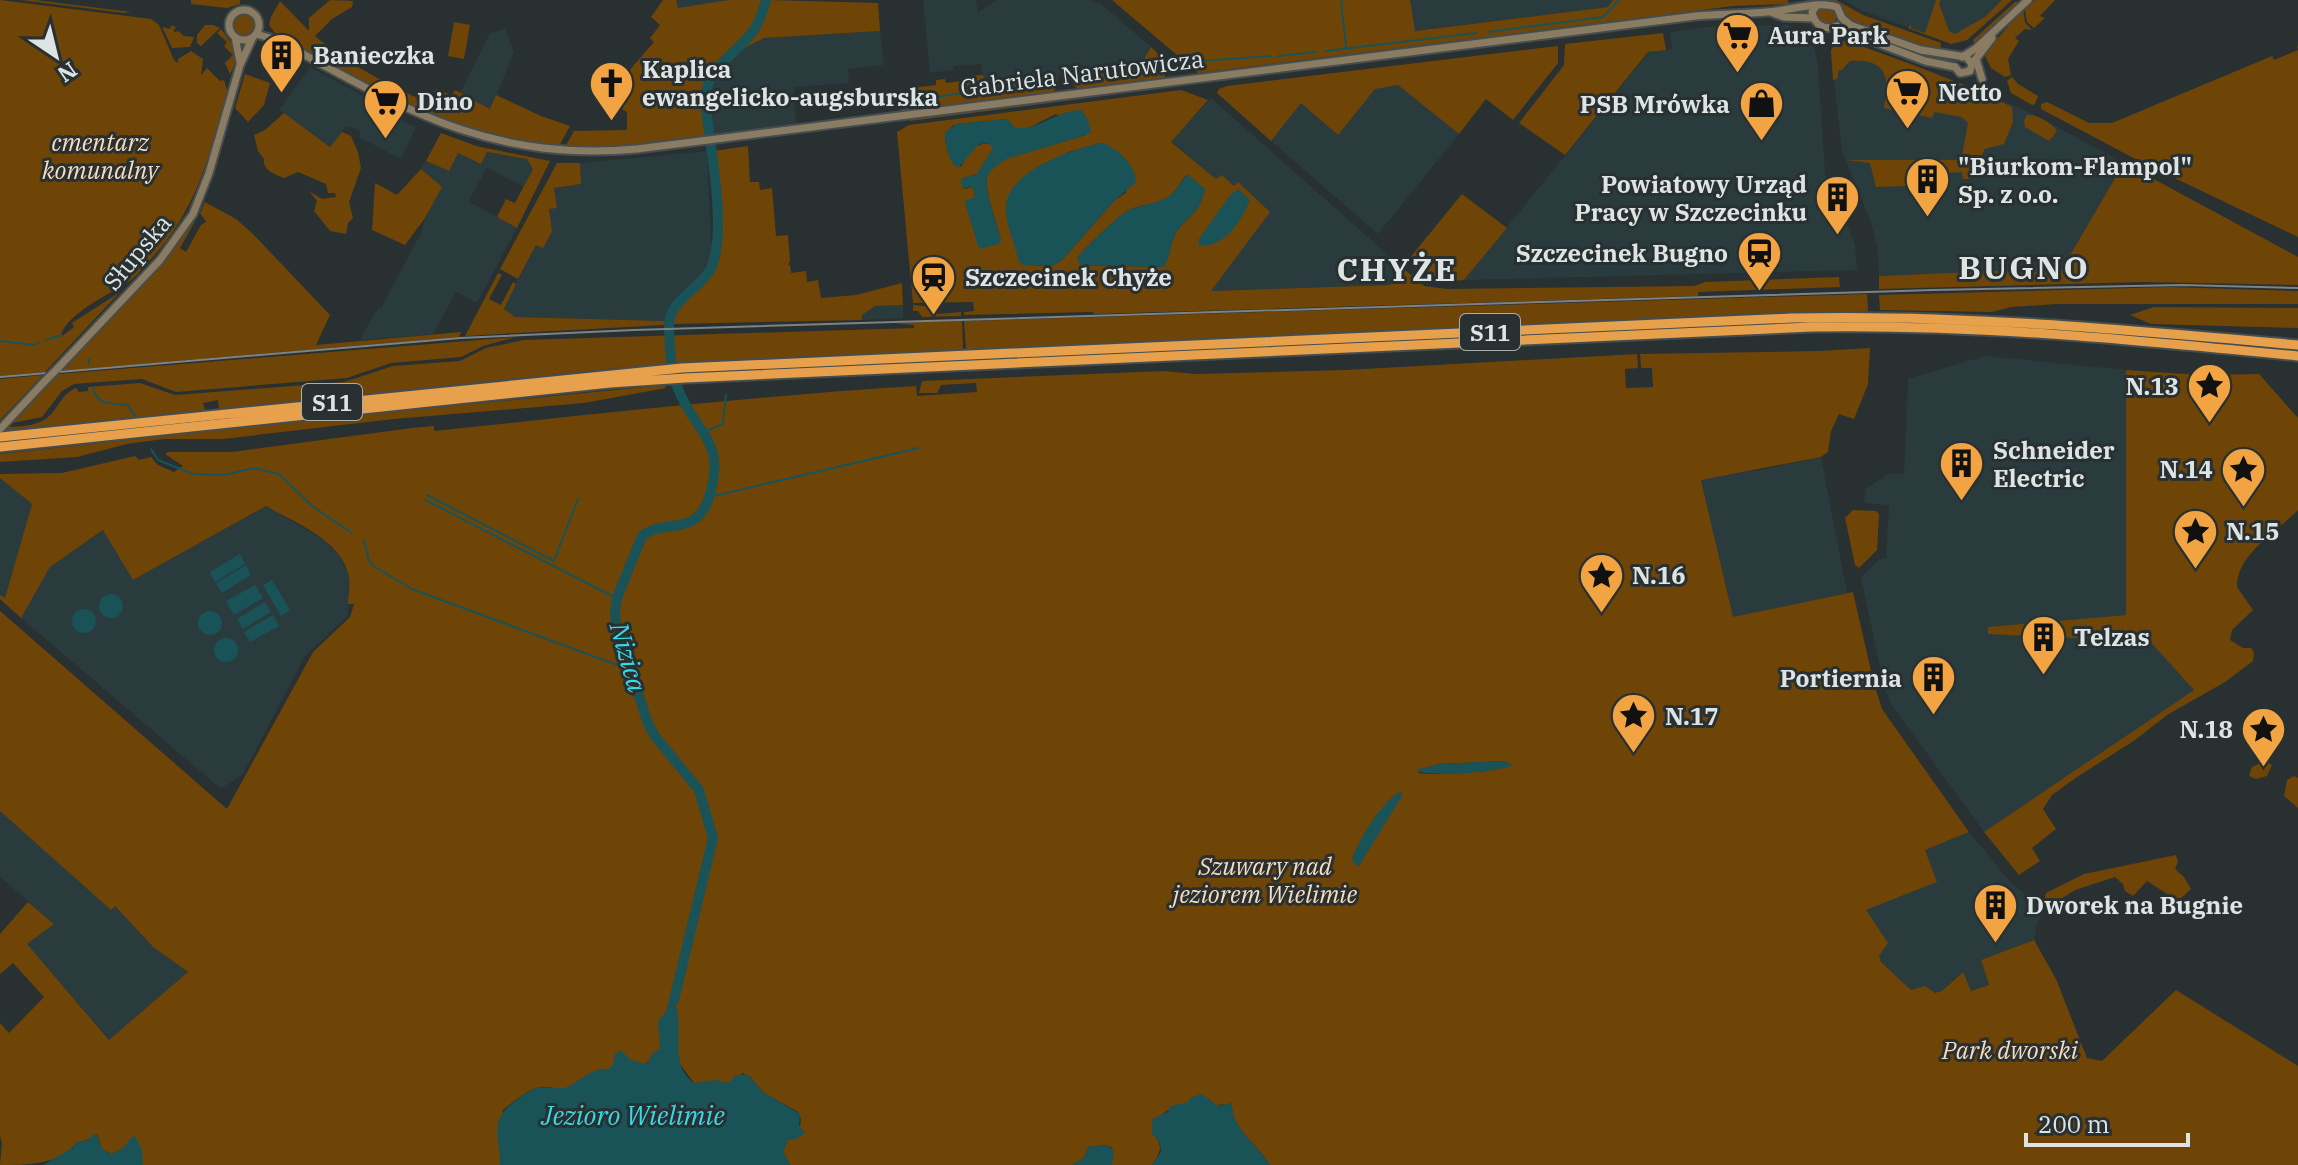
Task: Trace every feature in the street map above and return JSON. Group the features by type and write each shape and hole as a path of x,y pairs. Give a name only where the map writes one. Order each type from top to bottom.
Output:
{"highway":[{"name":"S11","path":"0,437 666,374 1861,317 2007,321 2298,345"},
{"name":"S11","path":"683,373 1859,326 2046,333 2298,356"},
{"name":"S11","path":"0,447 666,374"}],"main road":[{"path":"1955,67 1956,60 1975,49 2028,0"},
{"path":"1982,79 1974,61 1962,56 1913,48 1850,25 1833,4 1817,5 1813,10 1814,18 1823,27 1835,27 1925,61 1955,67 1960,73 1970,71 1974,61 2002,23"},
{"name":"Gabriela Narutowicza","path":"259,25 277,40 438,123 489,139 534,148 580,152 714,140 1681,18 1771,12 1817,5"},
{"path":"236,12 252,12 259,25 254,35 245,40 235,37 229,23 236,12"},
{"name":"Gabriela Narutowicza","path":"1771,12 1784,17 1814,18"},
{"path":"1835,27 1842,18"},
{"name":"Gabriela Narutowicza","path":"254,35 277,40"},
{"name":"Słupska","path":"0,429 169,250 193,214 209,173 240,63 254,35"},
{"name":"Słupska","path":"235,37 240,63"}],"shaded area":[{"path":"676,0 729,0 729,1 678,8"},
{"path":"923,0 976,0 978,13 997,0 1091,0 1095,4 1099,2 1151,47 1140,66 985,86 981,64 953,66 953,70 930,73"},
{"path":"1410,0 1613,0 1608,7 1414,31"},
{"path":"1844,0 2003,0 1984,18 1944,40 1860,10"},
{"path":"1788,25 1813,40 1818,65 1825,173 1855,244 1857,270 1464,280 1649,52 1672,49 1670,32 1707,27"},
{"path":"505,29 514,52 491,109 460,93 490,33"},
{"path":"880,31 884,65 848,69 849,83 794,87 796,125 712,134 709,89 718,70 736,52 764,38"},
{"path":"1838,41 1847,41 1974,88 2035,115 2124,163 2059,275 2038,269 1879,276 1872,225 1842,152 1831,54 1832,47"},
{"path":"310,67 375,102 374,107 416,127 401,159 359,137 361,131 346,126 331,147 279,110"},
{"path":"1399,85 1459,134 1378,234 1271,141 1301,102 1338,134 1375,88"},
{"path":"1211,98 1404,269 1390,285 1211,291 1237,183 1235,186 1217,180 1171,141"},
{"path":"707,151 712,258 703,279 673,306 665,321 515,317 503,309 536,245 549,209 557,207 554,188 581,184 580,163"},
{"path":"486,152 527,159 534,168 524,187 487,168 469,200 517,228 477,303 456,292 433,334 360,340 421,233 425,218 441,188 421,169 426,161 448,171 457,153"},
{"path":"903,305 903,318 862,320 862,315 875,306"},
{"path":"1985,356 2126,370 2126,615 2195,690 1984,832 1891,704 1883,682 1861,577 1880,559 1886,558 1889,505 1864,503 1866,489 1888,474 1904,474 1908,379"},
{"path":"1821,457 1847,593 1733,618 1701,479"},
{"path":"0,478 32,504 5,599 0,595"},
{"path":"266,506 325,541 339,556 349,574 348,616 305,656 243,774 221,789 21,618 50,567 104,530 133,580"},
{"path":"0,811 111,909 115,906 153,947 188,972 110,1040 26,944 54,924 0,877"},
{"path":"1969,832 2012,884 2047,910 2037,922 2034,940 1981,960 1989,985 1970,991 1962,972 1942,991 1911,990 1881,962 1879,956 1882,949 1866,910 1937,882 1925,850"}],"green space":[{"name":"cmentarz komunalny","path":"0,0 151,19 159,25 174,60 178,63 178,59 191,51 203,59 201,75 207,68 220,81 224,80 228,93 198,184 189,205 163,245 133,279 70,321 61,337 74,327 72,323 120,292 45,372 0,376"},
{"path":"21,0 35,0 131,12 124,13"},
{"path":"191,0 240,0 240,4 227,8 191,4"},
{"path":"330,0 353,1 352,7 332,19 315,36 361,69 446,111 451,101 434,92 436,89 452,95 455,90 490,109 496,95 570,126 558,148 482,133 413,107 278,37 269,25 280,1 309,31 309,18"},
{"path":"663,0 676,0 678,8 729,0 763,0 750,31 716,64 707,79 703,103 707,137 619,147 565,147 574,131 627,130 627,112 598,95 596,98 593,96 595,91 615,87 654,42 650,38 660,25 651,17"},
{"path":"769,0 878,3 880,31 764,38 736,52 761,24"},
{"path":"1112,0 1410,0 1415,31 1608,7 1613,0 1787,0 1790,4 1733,6 1198,73"},
{"path":"1832,0 1863,15 1941,43 1940,50 1860,27 1850,21"},
{"path":"1936,0 1941,0 1939,4 1949,31 1955,34 1985,17 2002,0 2012,0 1967,40 1951,44 1908,28 1911,24 1911,28 1925,33"},
{"path":"2035,0 2055,0 2040,16 2045,18 2034,28 2027,22 2025,10"},
{"path":"2016,1 2018,4 1975,44 1973,40"},
{"path":"1822,8 1831,9 1837,14 1835,22 1826,23 1819,18 1816,13"},
{"path":"2023,9 2025,22 2032,30 2025,29 2015,38 2019,41 2008,59 2011,75 2005,77 1991,68 1984,54"},
{"path":"244,15 251,18 254,25 251,32 244,35 237,32 234,25 237,18"},
{"path":"454,22 470,25 464,59 448,56"},
{"path":"172,25 176,28 173,30 175,32 194,37 190,47 172,48 162,27 170,29"},
{"path":"205,25 220,28 201,46 197,43 197,35"},
{"path":"221,29 232,45 235,56 230,74 225,63 233,55 224,46 227,42 217,33"},
{"path":"1663,33 1666,50 1648,52 1565,155 1519,123 1564,65 1565,44"},
{"path":"1838,41 1847,41 1910,64 2012,107 2013,122 2004,144 1985,149 1969,179 1963,179 1962,172 1947,173 1942,185 1876,187 1870,163 1847,160 1957,160 1962,156 1968,123 1962,117 1934,112 1932,118 1884,108 1886,79 1884,72 1872,63 1850,61 1833,80 1831,50"},
{"path":"1558,46 1558,63 1513,120 1486,99 1459,134 1398,85 1375,89 1338,135 1301,103 1271,141 1217,93 1227,86"},
{"path":"1151,47 1170,65 1163,80 1078,90 1073,84 1072,75 1140,66"},
{"path":"2298,50 2298,237 2141,162 2041,109 2041,104 2047,102 2089,123 2112,123 2272,56 2274,60"},
{"path":"245,74 270,83 264,105 248,122 235,108"},
{"path":"983,75 985,86 1057,76 1058,86 1052,93 904,112 900,109 898,97 912,95 911,88 936,85 936,80 945,79 946,83"},
{"path":"2012,77 2038,96 2035,104 2011,93 2007,81"},
{"path":"1164,86 910,121 909,118"},
{"path":"1181,90 1208,100 1171,142 1216,179 1222,175 1234,186 1238,182 1270,212 1211,291 1390,285 1404,269 1424,286 1447,289 1694,286 1705,282 1839,277 1840,287 1698,292 1698,296 964,315 964,312 974,311 973,302 913,303 897,132 909,125","holes":["1056,114 1086,135 1005,159 987,177 989,199 1001,241 975,197 973,187 964,189 963,178 977,174 993,150 992,144 981,144 969,153 961,167 945,141 952,126 958,124 1007,119 1015,128 1026,129","1100,143 1127,192 1115,200 1063,259 1052,266 1023,265 1037,167 1069,152","1187,175 1205,189 1197,208 1174,235 1163,267 1081,265 1077,258 1124,213 1173,193"]},
{"path":"284,113 330,147 342,132 351,136 361,168 349,202 353,218 348,223 346,234 330,231 314,211 317,201 309,191 322,199 336,197 335,193 328,193 326,184 298,172 284,178 265,166 254,135 265,130"},
{"path":"2027,115 2040,118 2055,128 2057,131 2049,141 2025,127"},
{"path":"441,133 476,146 550,161 517,228 497,217 506,199 515,203 533,169 527,159 487,152 481,164 458,153 449,171 426,161"},
{"path":"748,146 750,182 759,182 760,190 772,188 776,236 788,235 791,273 806,271 807,282 818,280 821,298 856,295 902,283 903,305 875,306 862,315 862,320 672,324 677,310 711,276 720,249 722,215 714,151"},
{"path":"557,163 580,163 581,184 554,188 557,208 549,209 552,231 543,248 536,245 518,279 500,269"},
{"path":"2124,163 2298,257 2298,285 2143,282 1879,289 1879,276 2038,269 2059,274"},
{"path":"421,169 442,187 405,245 372,230 375,183 397,195"},
{"path":"1462,194 1507,228 1464,280 1448,281 1419,272 1408,260"},
{"path":"205,202 236,219 253,234 330,315 316,345 461,332 459,337 61,371 167,257 196,220 180,248 186,252 201,225 206,222 200,213"},
{"path":"498,273 502,275 489,299 501,305 513,282 516,284 504,309 515,317 665,321 664,325 465,336"},
{"path":"2169,287 2298,291 2298,304 2057,304 2011,307 1992,312 1880,310 1879,295"},
{"path":"1867,294 1868,311 966,350 964,321"},
{"path":"913,305 935,307 937,314 961,312 961,316 922,317 918,311 913,311"},
{"path":"2154,307 2298,308 2298,328 2151,324 2130,315"},
{"path":"962,321 963,350 628,367 219,409 218,400 203,403 205,410 5,431 8,427 32,424 49,417 65,396 76,388 79,392 88,391 88,387 140,383 175,395 344,382 393,366 460,361 486,348 524,340 914,328 914,325 894,323"},
{"path":"515,337 483,346 461,357 391,363 347,378 176,392 142,379 74,384 62,391 42,417 12,423 58,374"},
{"path":"1870,348 1868,384 1854,419 1839,414 1831,431 1828,452 1821,457 1701,480 1733,617 1853,592 1882,709 1969,832 1925,850 1937,882 1866,910 1888,943 1879,956 1881,962 1911,990 1925,986 1935,993 1942,991 1963,972 1971,991 1989,985 1981,960 2034,940 2056,979 2087,1058 2102,1061 2176,990 2298,1066 2298,1165 1270,1165 1240,1129 1232,1104 1216,1105 1208,1099 1174,1107 1159,1117 1152,1133 1160,1149 1152,1165 1112,1165 1112,1148 1107,1145 1088,1147 1084,1158 1072,1165 790,1165 783,1151 788,1140 798,1138 801,1119 798,1112 764,1093 743,1073 728,1083 694,1083 680,1064 665,1054 676,1002 673,1000 658,1058 650,1059 645,1065 625,1063 607,1070 597,1070 567,1088 537,1088 503,1110 500,1165 120,1165 102,1149 97,1134 77,1142 70,1150 52,1159 32,1164 0,1165 0,1023 9,1033 44,997 13,963 0,974 0,934 28,902 54,924 27,944 109,1040 188,972 153,947 115,906 111,910 0,811 0,611 227,809 313,652 350,617 354,604 348,604 349,577 335,550 314,533 266,506 133,580 103,530 50,567 21,618 0,599 0,595 5,598 32,504 0,478 0,474 62,473 135,456 139,460 151,457 158,465 174,472 183,466 165,454 168,452 232,452 412,428 434,426 434,431 856,390 916,386 917,396 977,392 976,383 941,385 937,393 919,393 922,381 1164,371 1196,374 1346,370 1637,354 1638,368 1625,369 1626,388 1653,387 1652,368 1641,368 1640,354","holes":["1504,761 1512,765 1452,774 1427,774 1417,770 1440,764"]},
{"path":"2126,370 2199,375 2259,374 2298,418 2298,510 2260,544 2243,564 2239,575 2237,587 2253,610 2232,630 2230,640 2243,648 2251,648 2253,661 2225,682 2167,715 2052,795 2043,809 2056,829 2032,848 2040,861 2019,875 1984,832 2194,690 2146,637 2139,641 1988,634 1988,627 2126,615"},
{"path":"43,375 0,420 0,379"},
{"path":"665,385 666,388 584,403 394,419 223,439 164,439 127,444 77,457 0,462 0,454"},
{"path":"1853,510 1876,511 1879,514 1877,550 1859,568 1855,565 1845,518"},
{"path":"2265,761 2272,765 2267,776 2256,779 2249,776 2252,767"},
{"path":"2294,776 2298,778 2298,808 2284,796 2287,780"},
{"path":"2176,855 2178,862 2175,869 2191,889 2178,901 2147,881 2133,896 2115,877 2075,890 2055,903 2048,902 2045,897 2046,893 2084,874"}],"water":[{"path":"1081,110 1091,132 1006,159 990,172 987,177 988,191 1001,241 979,249 965,203 975,197 973,187 962,188 961,179 977,174 993,148 988,143 979,144 958,168 949,157 945,132 957,124 1007,119 1015,128 1023,128"},
{"path":"1100,143 1112,147 1124,157 1133,170 1136,182 1115,200 1063,259 1052,266 1023,265 1019,262 1006,213 1007,199 1014,186 1026,175 1056,158"},
{"path":"1188,175 1205,189 1203,197 1197,209 1174,235 1163,267 1081,265 1077,258 1118,218 1129,210 1168,197"},
{"path":"1238,189 1250,200 1237,225 1217,242 1199,246 1198,240 1231,194"},
{"path":"240,554 245,564 215,582 210,572"},
{"path":"246,565 251,575 222,593 216,583"},
{"path":"272,580 290,610 281,616 263,585"},
{"path":"255,585 263,598 234,615 226,601"},
{"path":"111,594 120,597 123,606 120,615 111,618 102,615 99,606 102,597"},
{"path":"265,602 271,612 243,629 237,619"},
{"path":"84,609 95,616 96,621 89,632 84,633 73,626 72,621 79,610"},
{"path":"210,611 219,614 222,623 219,632 210,635 201,632 198,623 201,614"},
{"path":"273,615 279,626 250,642 244,632"},
{"path":"226,638 235,641 238,650 235,659 226,662 217,659 214,650 217,641"},
{"path":"1504,761 1513,765 1463,773 1434,774 1416,770 1440,764"},
{"path":"1401,791 1402,796 1359,866 1356,866 1352,859 1366,831 1386,803"},
{"name":"Jezioro Wielimie","path":"674,1000 681,1066 694,1083 715,1080 728,1083 735,1076 747,1074 764,1093 800,1114 799,1125 805,1133 788,1140 783,1151 790,1165 500,1165 497,1128 508,1107 533,1089 565,1088 593,1072 607,1070 620,1050 631,1060 647,1064 652,1054 660,1049 658,1021 669,1001"},
{"path":"1201,1094 1217,1105 1232,1102 1235,1120 1270,1165 1152,1165 1161,1152 1160,1143 1152,1133 1152,1119 1168,1112 1170,1106 1186,1103"},
{"path":"96,1133 102,1149 111,1154 135,1136 142,1150 143,1165 43,1165 77,1142 85,1141"},
{"path":"1107,1145 1114,1151 1112,1165 1072,1165 1084,1158 1088,1147"}],"waterway":[{"name":"Nizica","path":"674,1000 713,838 699,790 654,735 647,721 616,625 615,609 642,536 695,519 708,500 713,480 714,464 708,440 686,405 673,375 670,317 674,308 710,270 717,243 717,204 706,90 716,70 754,30 766,0"},
{"path":"1341,0 1346,47"},
{"path":"1488,32 1603,17 1619,0"},
{"path":"1326,51 1476,33"},
{"path":"1278,56 1316,52"},
{"path":"1186,62 1271,56"},
{"path":"1082,76 1165,64"},
{"path":"900,102 1049,81"},
{"path":"46,340 62,335"},
{"path":"0,341 34,345 39,342"},
{"path":"89,359 89,364"},
{"path":"93,387 102,401 128,405 135,416"},
{"path":"704,432 723,424 726,395"},
{"path":"709,497 919,448"},
{"path":"151,449 158,460 193,474 224,475 254,468 279,474 312,506 352,533"},
{"path":"427,495 554,561"},
{"path":"554,561 578,499"},
{"path":"425,500 618,599"},
{"path":"364,540 373,566 412,589 614,664 630,665"}],"railway":[{"path":"0,377 460,338 634,330 1933,290 2183,285 2298,288"}],"place":[{"name":"Aura Park","path":"1737,74"},
{"name":"Banieczka","path":"282,94"},
{"name":"Kaplica ewangelicko-augsburska","path":"611,122"},
{"name":"Netto","path":"1907,131"},
{"name":"Dino","path":"386,140"},
{"name":"PSB Mrówka","path":"1761,143"},
{"name":"\"Biurkom-Flampol\" Sp. z o.o.","path":"1927,219"},
{"name":"Powiatowy Urząd Pracy w Szczecinku","path":"1838,237"},
{"name":"Szczecinek Bugno","path":"1759,292"},
{"name":"Szczecinek Chyże","path":"934,316"},
{"name":"N.13","path":"2210,425"},
{"name":"Schneider Electric","path":"1962,503"},
{"name":"N.14","path":"2244,508"},
{"name":"N.15","path":"2195,570"},
{"name":"N.16","path":"1601,614"},
{"name":"Telzas","path":"2043,676"},
{"name":"Portiernia","path":"1933,717"},
{"name":"N.17","path":"1634,755"},
{"name":"N.18","path":"2264,768"},
{"name":"Dworek na Bugnie","path":"1995,944"}],"district":[{"name":"BUGNO","path":"2024,267"},
{"name":"CHYŻE","path":"1397,269"}],"park label":[{"name":"Szuwary nad jeziorem Wielimie","path":"1265,880"},
{"name":"Park dworski","path":"2010,1050"}]}
